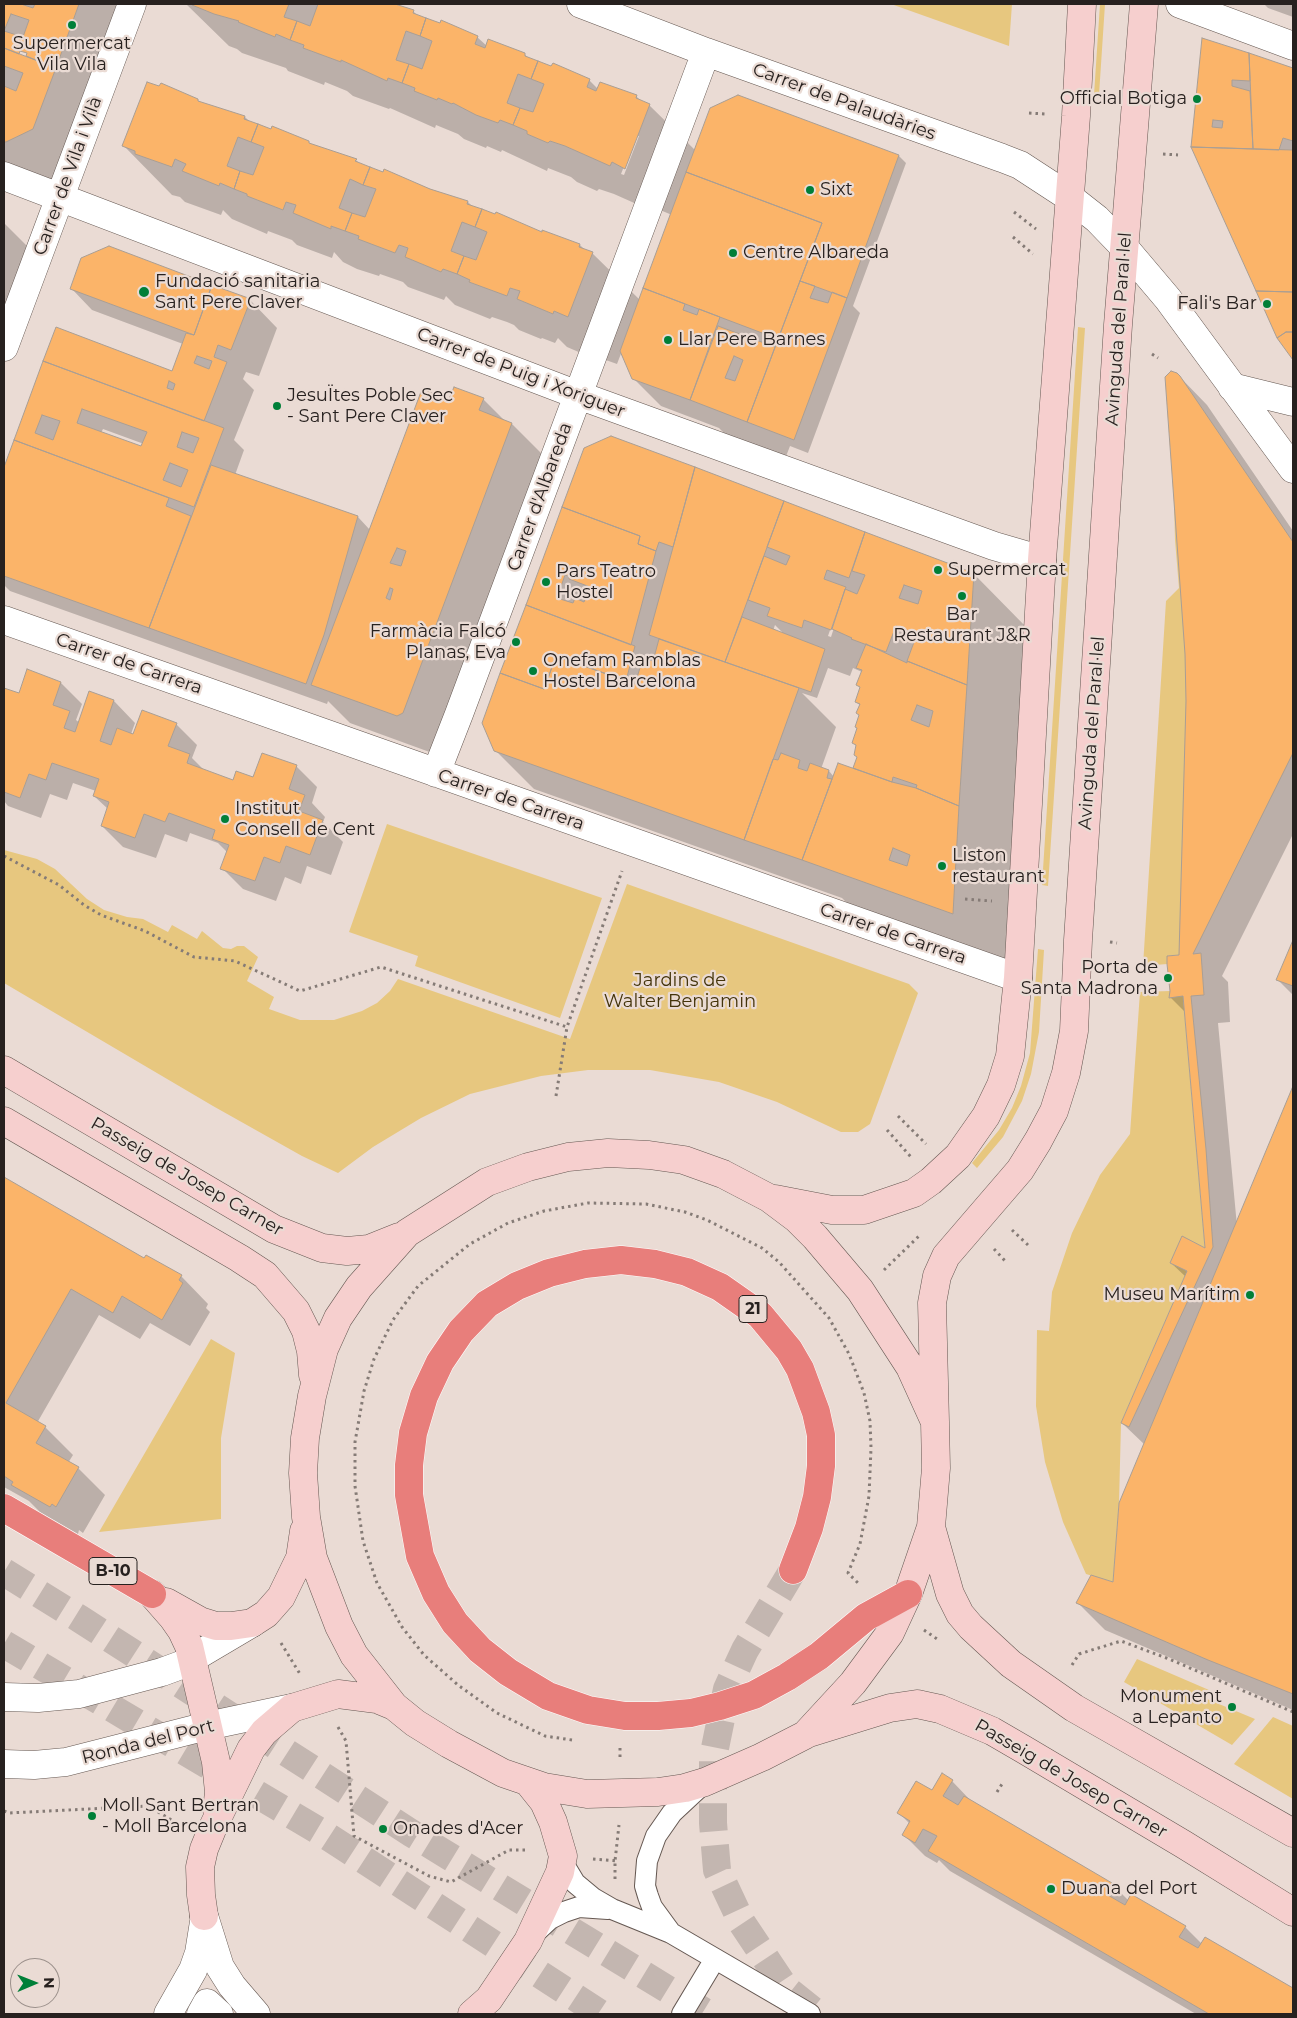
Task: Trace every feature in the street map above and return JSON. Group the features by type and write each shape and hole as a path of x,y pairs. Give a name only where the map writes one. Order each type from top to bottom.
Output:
{"highway":[{"name":"21","path":"793,1570 809,1528 817,1497 821,1466 821,1434 816,1412 800,1369 789,1350 760,1315 720,1287 687,1272 655,1264 621,1260 585,1264 549,1273 517,1286 487,1304 461,1331 440,1362 424,1396 413,1433 409,1465 409,1495 420,1556 436,1593 462,1630 480,1650 508,1672 548,1696 588,1710 625,1716 691,1713 720,1706 754,1695 787,1677 820,1656 866,1617 908,1594"},
{"name":"B-10","path":"4,1508 152,1594"}],"main road":[{"path":"769,1198 832,1210 864,1210 914,1193 958,1156 986,1116 1001,1084 1010,1056 1018,978 1042,560 1076,116 1082,4"},
{"name":"Avinguda del Paral·lel","path":"931,1527 936,1468 932,1302 937,1276 946,1256 1020,1170 1038,1141 1054,1111 1063,1082 1074,1030 1078,932 1124,247 1144,4"},
{"name":"Passeig de Josep Carner","path":"4,1070 274,1229 322,1248 347,1251 369,1249 408,1233"},
{"path":"4,1121 239,1258 265,1275 296,1311 306,1331 313,1367 312,1396 303,1473 306,1517 313,1558 339,1626 354,1655 394,1706 416,1724 458,1750 503,1772 544,1787 598,1794 658,1792 685,1788 705,1782 762,1757 805,1734 853,1683 890,1633 908,1594 931,1527"},
{"path":"312,1396 324,1349 338,1318 359,1287 408,1233 487,1182 528,1167 568,1157 608,1153 649,1155 684,1160 723,1174 769,1198 797,1219 815,1237 860,1290 910,1367 935,1422"},
{"path":"252,1623 266,1614 281,1597 300,1558 306,1517"},
{"path":"931,1527 950,1594 960,1614 971,1627 1011,1664 1074,1708 1293,1832"},
{"path":"152,1594 182,1632 192,1659 216,1762 219,1792 213,1827"},
{"name":"B-10","path":"152,1594 200,1621 216,1626 252,1623"},
{"path":"204,1916 200,1868 204,1849 251,1749 274,1722 292,1708 338,1694 377,1699 394,1706"},
{"name":"Passeig de Josep Carner","path":"805,1734 890,1708 917,1704 940,1709 992,1731 1022,1748 1293,1912"},
{"path":"472,2014 499,1985 528,1941 560,1872 576,1857 553,1822 544,1802 528,1782"}],"street":[{"name":"Carrer de Vila i Vilà","path":"4,347 132,4"},
{"name":"Carrer de Palaudàries","path":"581,4 706,52 1020,165 1069,197 1097,220 1124,247 1168,299 1293,469"},
{"path":"1180,4 1293,46"},
{"name":"Carrer d'Albareda","path":"436,773 706,52"},
{"name":"Carrer de Puig i Xoriguer","path":"4,176 578,395 994,546 1042,560"},
{"path":"1232,387 1293,402"},
{"name":"Carrer de Carrera","path":"4,620 1018,978"},
{"path":"4,1697 38,1698 79,1694 162,1672 192,1659 252,1623"},
{"name":"Ronda del Port","path":"4,1764 34,1765 66,1762 207,1726 292,1708"},
{"path":"168,2014 194,1970 203,1935 204,1916"},
{"path":"204,1916 220,1967 232,1986 256,2014"},
{"path":"201,2014 207,2003 219,2014"}],"lane":[{"path":"671,1933 652,1907 648,1896 645,1886 647,1860 656,1836 672,1813 705,1782"},
{"path":"576,1857 566,1868 575,1883 593,1898 612,1909 671,1933 810,2014"},
{"path":"528,1941 550,1919 564,1912 579,1907 612,1909"},
{"path":"682,2014 715,1959"},
{"path":"488,2014 499,1985"}],"path":[{"path":"1029,113 1051,114"},
{"path":"1164,154 1178,155"},
{"path":"1014,212 1037,230"},
{"path":"1012,237 1033,254"},
{"name":"Avinguda del Paral·lel","path":"1152,354 1158,358"},
{"path":"4,856 59,885 84,905 101,915 145,931 194,957 235,961 300,991 381,967 567,1027"},
{"path":"556,1096 567,1027 622,870"},
{"path":"965,899 998,902"},
{"path":"1107,942 1117,943"},
{"path":"898,1116 933,1151"},
{"path":"887,1130 915,1162"},
{"path":"1012,1230 1028,1245"},
{"path":"886,1268 922,1234"},
{"path":"988,1244 1007,1262"},
{"path":"837,1312 829,1318 846,1348 864,1392 870,1421 870,1469 865,1522 860,1544 848,1573 856,1582"},
{"path":"278,1637 298,1671"},
{"path":"1072,1665 1079,1654 1121,1641 1169,1659 1293,1712"},
{"path":"339,1729 346,1741 354,1836 429,1876 452,1882 508,1850 525,1850"},
{"path":"997,1792 1002,1784"},
{"path":"4,1811 9,1813 148,1806 175,1822"},
{"path":"576,1857 615,1861 619,1837"}],"green space":[{"path":"891,4 1012,4 1009,46"},
{"path":"1100,4 1105,4 1099,95 1094,95"},
{"path":"1078,327 1085,328 1048,886 1042,885"},
{"path":"1171,383 1293,549 1293,753 1193,954 1168,956 1167,964 1143,966 1166,601 1179,588 1175,540"},
{"path":"387,824 602,898 560,1018 415,966 418,956 349,932"},
{"name":"Jardins de Walter Benjamin","path":"4,850 37,859 55,869 87,899 104,910 127,917 143,919 168,932 172,925 197,939 202,931 223,948 231,949 237,946 244,946 258,957 247,981 274,997 269,1009 300,1020 334,1020 362,1011 377,1003 390,991 398,979 570,1039 627,884 909,984 918,993 870,1124 858,1132 841,1132 777,1102 719,1082 650,1070 588,1070 541,1076 470,1094 421,1118 373,1147 338,1173 302,1156 213,1106 4,983"},
{"path":"1038,949 1044,950 1039,1032 1031,1074 1022,1101 1003,1137 977,1168 972,1163 999,1130 1012,1108 1021,1086 1030,1053"},
{"path":"1170,991 1183,996 1205,1248 1182,1237 1170,1263 1187,1271 1121,1423 1119,1503 1113,1582 1086,1574 1063,1522 1045,1462 1036,1406 1037,1330 1049,1331 1052,1292 1072,1233 1100,1175 1130,1134 1140,992"},
{"path":"211,1339 235,1353 221,1438 221,1519 99,1532"},
{"path":"1137,1659 1209,1690 1207,1699 1255,1719 1232,1745 1124,1682"},
{"path":"1273,1717 1293,1726 1293,1799 1234,1764"}],"building":[{"path":"4,4 21,4 33,8 35,4 79,4 56,68 26,56 27,53 20,51 19,54 4,48","holes":["11,14 29,20 23,37 4,31"]},
{"path":"192,4 289,4 284,17 297,21 290,40 276,34 275,37 239,21 214,14"},
{"path":"318,4 395,4 414,10 413,13 426,18 420,36 406,31 396,60 409,64 402,83 388,78 387,81 341,60 341,62 303,48 304,45 290,40 297,21 310,26"},
{"path":"426,18 440,23 441,20 478,36 475,44 485,48 488,39 525,53 525,56 538,61 531,79 518,74 507,103 520,108 513,125 500,120 498,123 476,115 453,103 438,98 437,100 414,91 415,88 402,83 409,64 422,69 432,41 420,36"},
{"path":"1202,38 1249,53 1250,81 1232,80 1232,86 1250,91 1253,149 1191,147","holes":["1213,120 1223,121 1222,128 1212,127"]},
{"path":"4,48 56,68 33,129 6,142 4,142 4,86 16,91 23,73 4,66"},
{"path":"1249,53 1293,68 1293,141 1283,138 1279,150 1253,149"},
{"path":"538,61 551,66 553,63 590,79 587,87 596,91 600,82 637,95 636,98 650,104 625,169 612,162 610,166 565,146 550,141 548,143 527,134 527,131 513,125 520,108 533,112 544,84 531,79"},
{"path":"147,82 159,86 161,83 198,99 198,101 245,116 244,119 258,124 251,142 238,137 227,166 240,171 234,189 220,183 219,186 182,171 186,164 175,159 172,167 135,154 135,151 122,146"},
{"name":"Sixt","path":"738,95 899,155 847,298 800,281 822,223 686,172 710,108"},
{"path":"258,124 271,129 272,126 309,141 309,143 357,159 355,161 370,167 363,185 350,179 339,208 352,213 345,231 331,226 331,229 293,213 296,205 286,202 283,210 234,189 240,171 253,175 264,147 251,142"},
{"path":"1191,147 1293,150 1293,292 1256,291"},
{"path":"370,167 383,172 384,169 430,189 468,201 467,204 482,209 475,227 462,222 451,251 464,256 457,274 443,269 441,272 405,257 408,248 399,245 395,253 358,239 359,236 345,231 352,213 365,217 376,189 363,185"},
{"name":"Centre Albareda","path":"686,172 822,223 778,339 643,288"},
{"path":"482,209 495,214 496,212 542,232 542,230 580,244 579,247 593,252 568,317 554,311 553,314 517,299 520,291 510,288 507,296 469,282 470,280 457,274 464,256 476,260 487,232 475,227"},
{"name":"Fundació sanitaria Sant Pere Claver","path":"109,246 212,285 194,335 70,289 81,258"},
{"path":"800,281 815,286 810,298 828,303 832,292 847,298 794,440 747,422"},
{"path":"212,285 251,299 231,350 218,345 214,357 227,362 204,421 43,361 56,327 172,371 186,333 194,335","holes":["197,356 212,361 209,369 194,363","169,381 175,384 173,390 167,388"]},
{"name":"Llar Pere Barnes","path":"643,288 685,304 683,310 697,315 699,309 720,317 690,400 632,379 620,351"},
{"path":"1256,291 1293,292 1293,332 1286,332 1277,338"},
{"path":"718,326 775,347 747,422 690,400","holes":["734,356 743,360 735,381 725,378"]},
{"path":"1286,332 1293,332 1293,360 1277,338"},
{"path":"43,361 224,428 194,507 14,440","holes":["82,409 147,432 141,446 77,423","42,415 60,421 53,440 35,433","182,432 199,438 193,453 177,447","170,463 188,470 181,487 163,480"]},
{"path":"1171,371 1180,376 1293,542 1293,753 1193,954 1201,953 1204,995 1191,996 1206,1149 1213,1247 1129,1427 1121,1423 1187,1271 1170,1263 1182,1236 1205,1248 1183,996 1169,998 1167,964 1167,956 1179,955 1186,701 1185,654 1165,377"},
{"path":"454,387 484,398 479,410 512,423 403,713 397,716 311,685 422,389 449,399","holes":["397,548 406,551 401,566 390,563","390,588 393,589 390,600 386,598"]},
{"path":"611,436 695,467 673,547 659,542 656,551 638,544 640,536 562,507 584,448"},
{"path":"14,440 169,498 166,506 191,516 149,628 4,576 4,467"},
{"path":"211,465 358,516 324,635 306,684 149,628"},
{"path":"695,467 784,501 725,662 649,635"},
{"path":"784,501 865,532 849,578 827,570 824,579 846,587 831,630 804,620 802,628 767,616 770,608 748,600 764,556 786,565 790,556 767,547"},
{"path":"562,507 640,536 638,544 656,551 631,645 526,605","holes":["565,575 569,576 569,579 590,587 584,602 575,598 573,603 557,598"]},
{"path":"865,532 974,573 967,685 907,661 917,634 896,626 886,652 851,639 832,629 845,589 857,594 865,575 852,571","holes":["904,585 922,591 918,604 899,598"]},
{"path":"526,605 635,646 626,681 556,656 544,689 500,673"},
{"path":"742,617 825,649 811,692 725,662"},
{"path":"659,639 799,688 744,840 494,751 482,723 500,673 544,689 556,656 635,684 643,658 653,661"},
{"path":"866,644 907,663 907,661 967,685 959,806 916,788 917,785 893,777 892,782 853,768 857,757 854,755 856,745 852,743 859,715 856,713 860,704 855,702 860,687 856,685 862,670 856,668","holes":["917,705 933,711 929,727 911,720"]},
{"path":"27,669 61,682 53,705 70,711 64,728 75,732 89,691 114,700 100,741 111,745 117,728 133,734 142,710 177,723 168,746 190,754 187,763 233,780 236,771 253,777 262,753 297,765 289,789 305,795 299,811 323,820 310,855 286,846 280,863 264,857 255,881 220,869 229,845 212,839 215,830 169,813 165,822 144,814 135,838 101,826 109,802 93,796 99,779 52,763 46,780 29,774 20,798 4,792 4,688 19,693"},
{"path":"781,753 800,760 798,768 807,771 810,763 829,770 827,778 832,779 802,860 744,840 773,759 778,760"},
{"path":"838,763 892,782 916,788 959,806 953,914 802,860","holes":["893,848 910,855 907,866 889,860"]},
{"path":"1293,940 1293,986 1276,980"},
{"name":"Museu Marítim","path":"1293,1086 1293,1694 1208,1660 1076,1603 1091,1575 1113,1582 1119,1503"},
{"path":"4,1177 144,1258 146,1255 182,1275 179,1280 183,1283 162,1320 122,1296 113,1313 71,1289 6,1403 46,1426 36,1443 79,1467 56,1507 52,1504 50,1507 11,1485 13,1482 4,1476"},
{"name":"Duana del Port","path":"942,1773 953,1780 943,1796 958,1805 964,1796 1112,1883 1106,1894 1125,1905 1131,1894 1186,1926 1179,1937 1198,1948 1205,1937 1293,1988 1293,2014 1209,2014 928,1851 937,1836 923,1829 915,1843 902,1835 910,1821 897,1813 916,1781 932,1790"}],"tunnel":[{"path":"793,1570 745,1650 727,1689 713,1758 713,1823 717,1870 742,1923 786,1989 815,2012"},
{"path":"4,1572 411,1833 708,2014"},
{"path":"4,1644 324,1834 601,2014"}],"place":[{"name":"Supermercat Vila Vila","path":"72,25"},
{"name":"Official Botiga","path":"1197,99"},
{"name":"Sixt","path":"810,190"},
{"name":"Centre Albareda","path":"733,253"},
{"name":"Fundació sanitaria Sant Pere Claver","path":"144,292"},
{"name":"Fali's Bar","path":"1267,304"},
{"name":"Llar Pere Barnes","path":"668,340"},
{"name":"JesuÏtes Poble Sec - Sant Pere Claver","path":"277,406"},
{"name":"Supermercat","path":"938,570"},
{"name":"Pars Teatro Hostel","path":"546,582"},
{"name":"Bar Restaurant J&R","path":"962,596"},
{"name":"Farmàcia Falcó Planas, Eva","path":"516,642"},
{"name":"Onefam Ramblas Hostel Barcelona","path":"533,671"},
{"name":"Institut Consell de Cent","path":"225,819"},
{"name":"Liston restaurant","path":"942,866"},
{"name":"Porta de Santa Madrona","path":"1168,978"},
{"name":"Museu Marítim","path":"1250,1295"},
{"name":"Monument a Lepanto","path":"1232,1707"},
{"name":"Moll Sant Bertran - Moll Barcelona","path":"92,1816"},
{"name":"Onades d'Acer","path":"383,1829"},
{"name":"Duana del Port","path":"1051,1889"}]}
